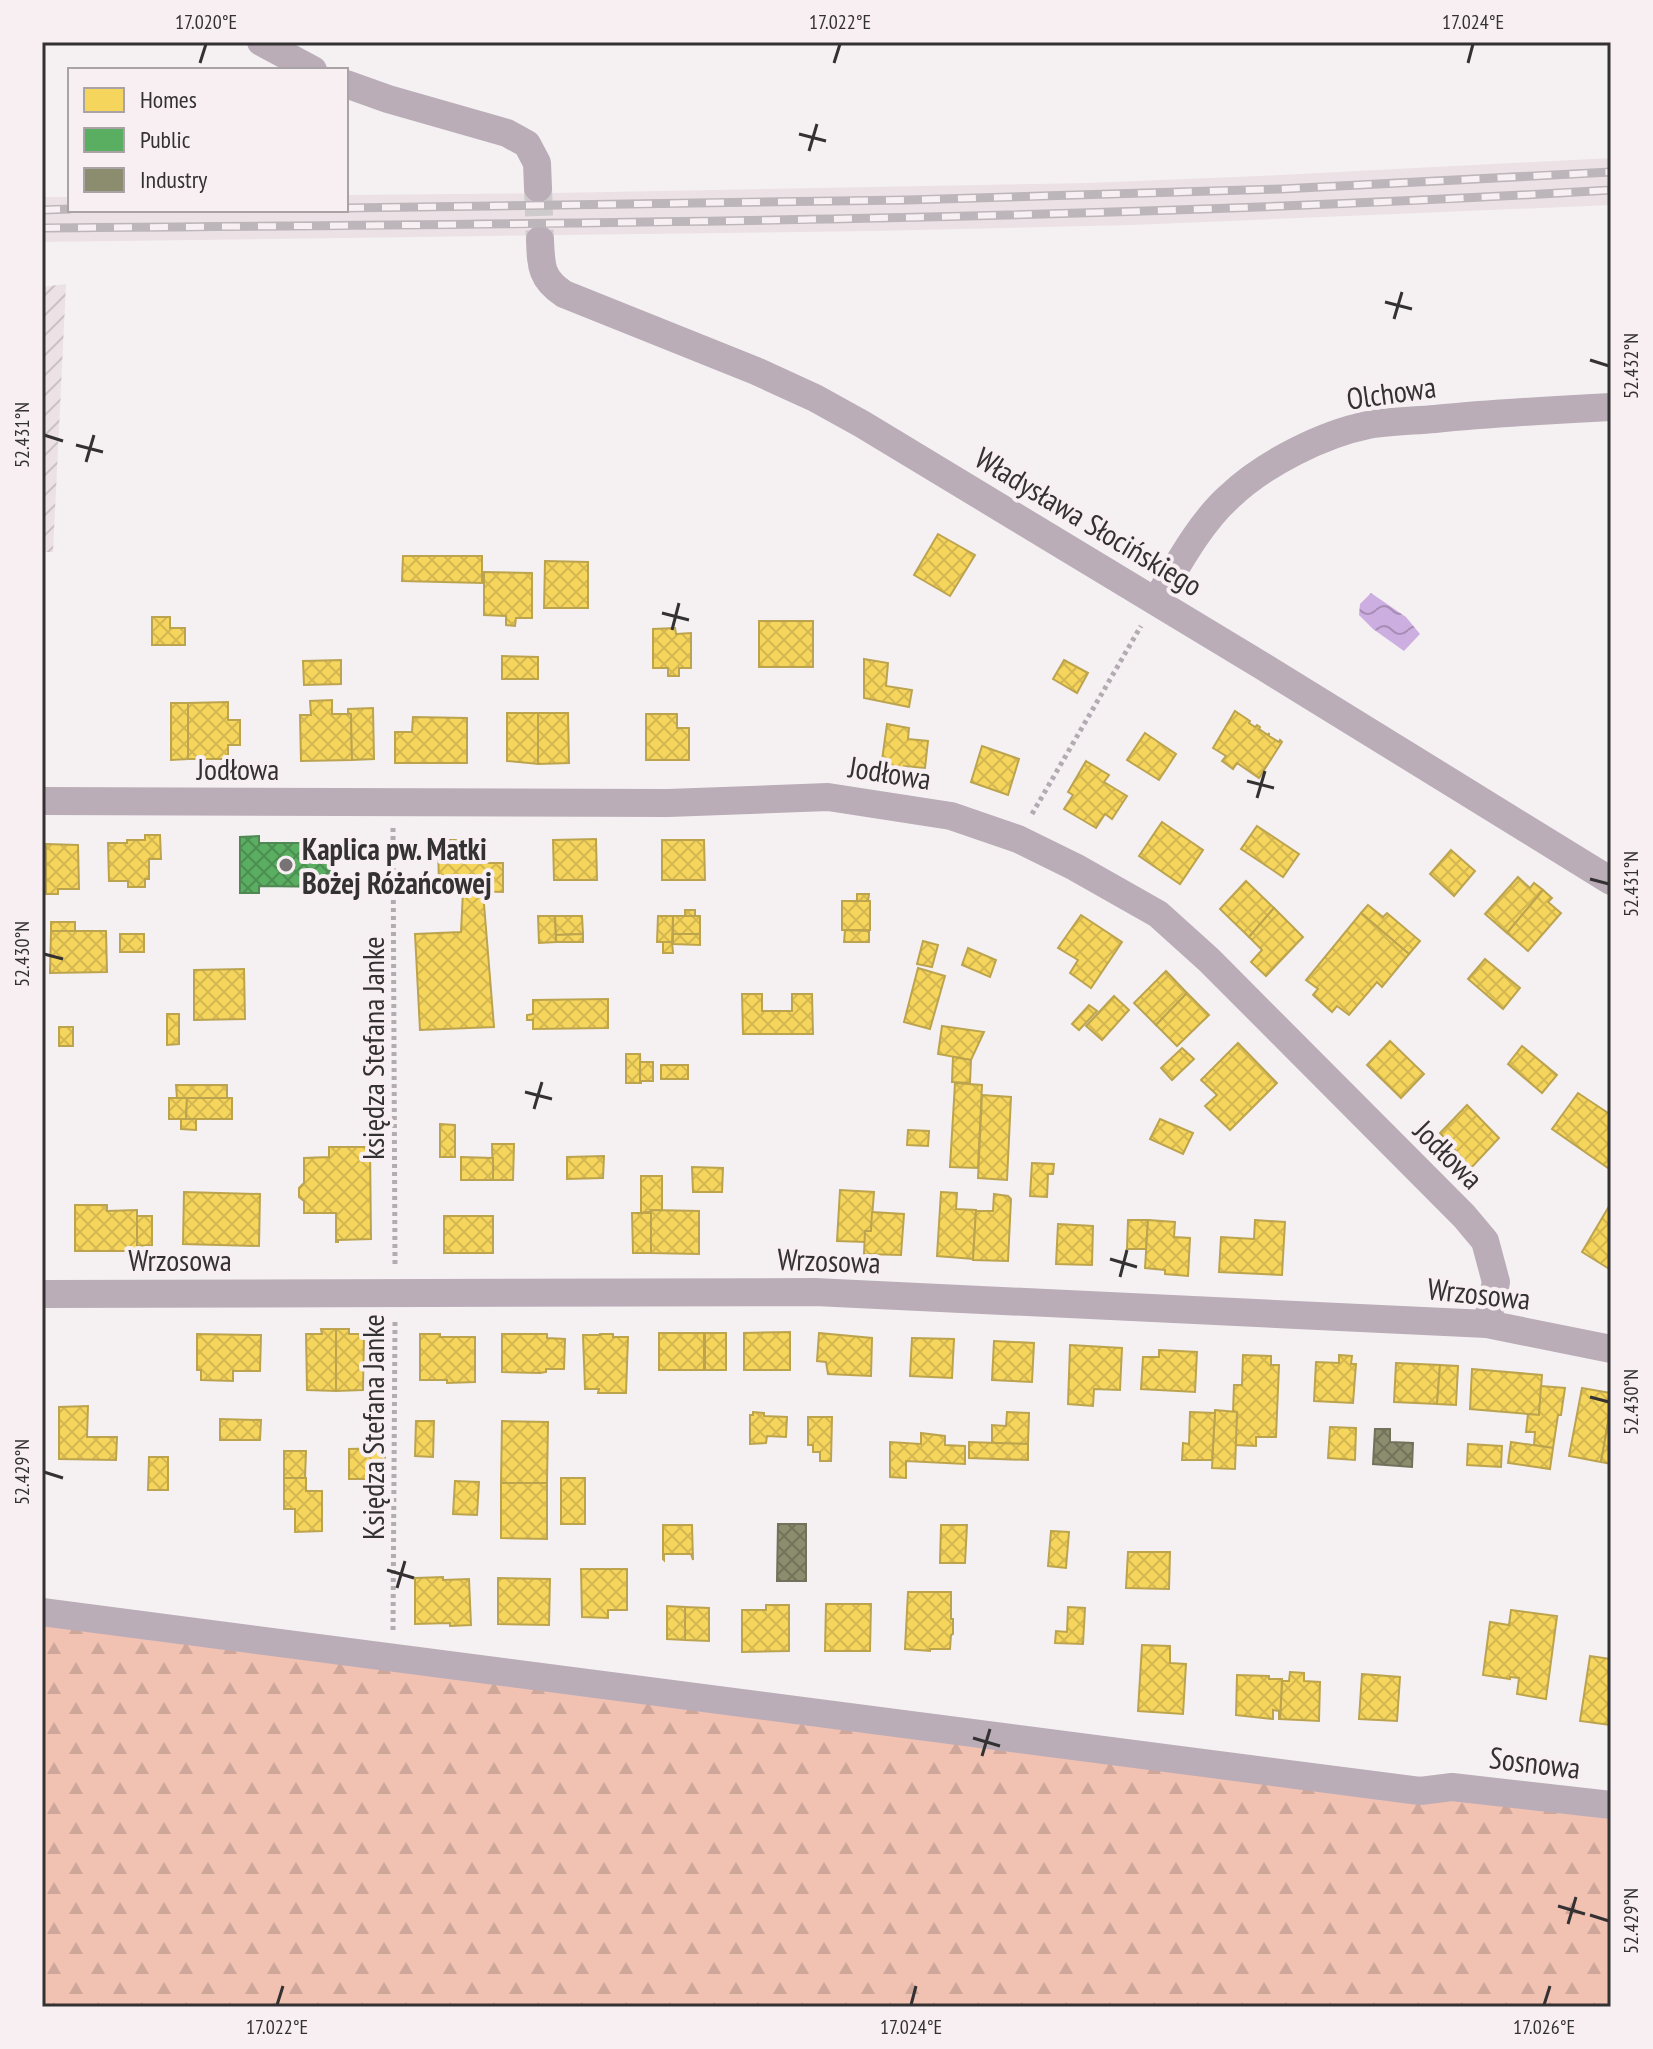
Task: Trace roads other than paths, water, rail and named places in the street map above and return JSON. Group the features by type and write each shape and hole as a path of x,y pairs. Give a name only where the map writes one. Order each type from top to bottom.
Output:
{"street":[{"path":"261,42 309,68"},
{"path":"348,85 507,133 527,144 537,163 538,188"},
{"name":"Władysława Słocińskiego","path":"540,240 544,273 549,282 564,294 756,371 862,424 1611,881"},
{"name":"Olchowa","path":"1156,601 1189,545 1228,498 1253,477 1330,436 1370,425 1494,413 1611,407"},
{"name":"Jodłowa","path":"42,801 668,803 828,797 951,816 1018,839 1158,914 1209,960 1464,1216 1485,1241 1496,1282 1487,1324"},
{"name":"Wrzosowa","path":"42,1294 815,1292 1487,1324 1611,1349"},
{"name":"Sosnowa","path":"42,1612 1420,1791 1452,1787 1611,1805"}],"water":[{"path":"1371,593 1406,617 1420,634 1404,651 1359,615 1360,604"}],"tunnel":[{"path":"538,188 540,240"}],"railway":[{"path":"348,208 907,200 1281,189 1611,172"},
{"path":"42,228 1023,215 1611,190"},
{"path":"42,210 68,209"}],"place":[{"name":"Kaplica pw. Matki Bożej Różańcowej","path":"286,865"}]}
